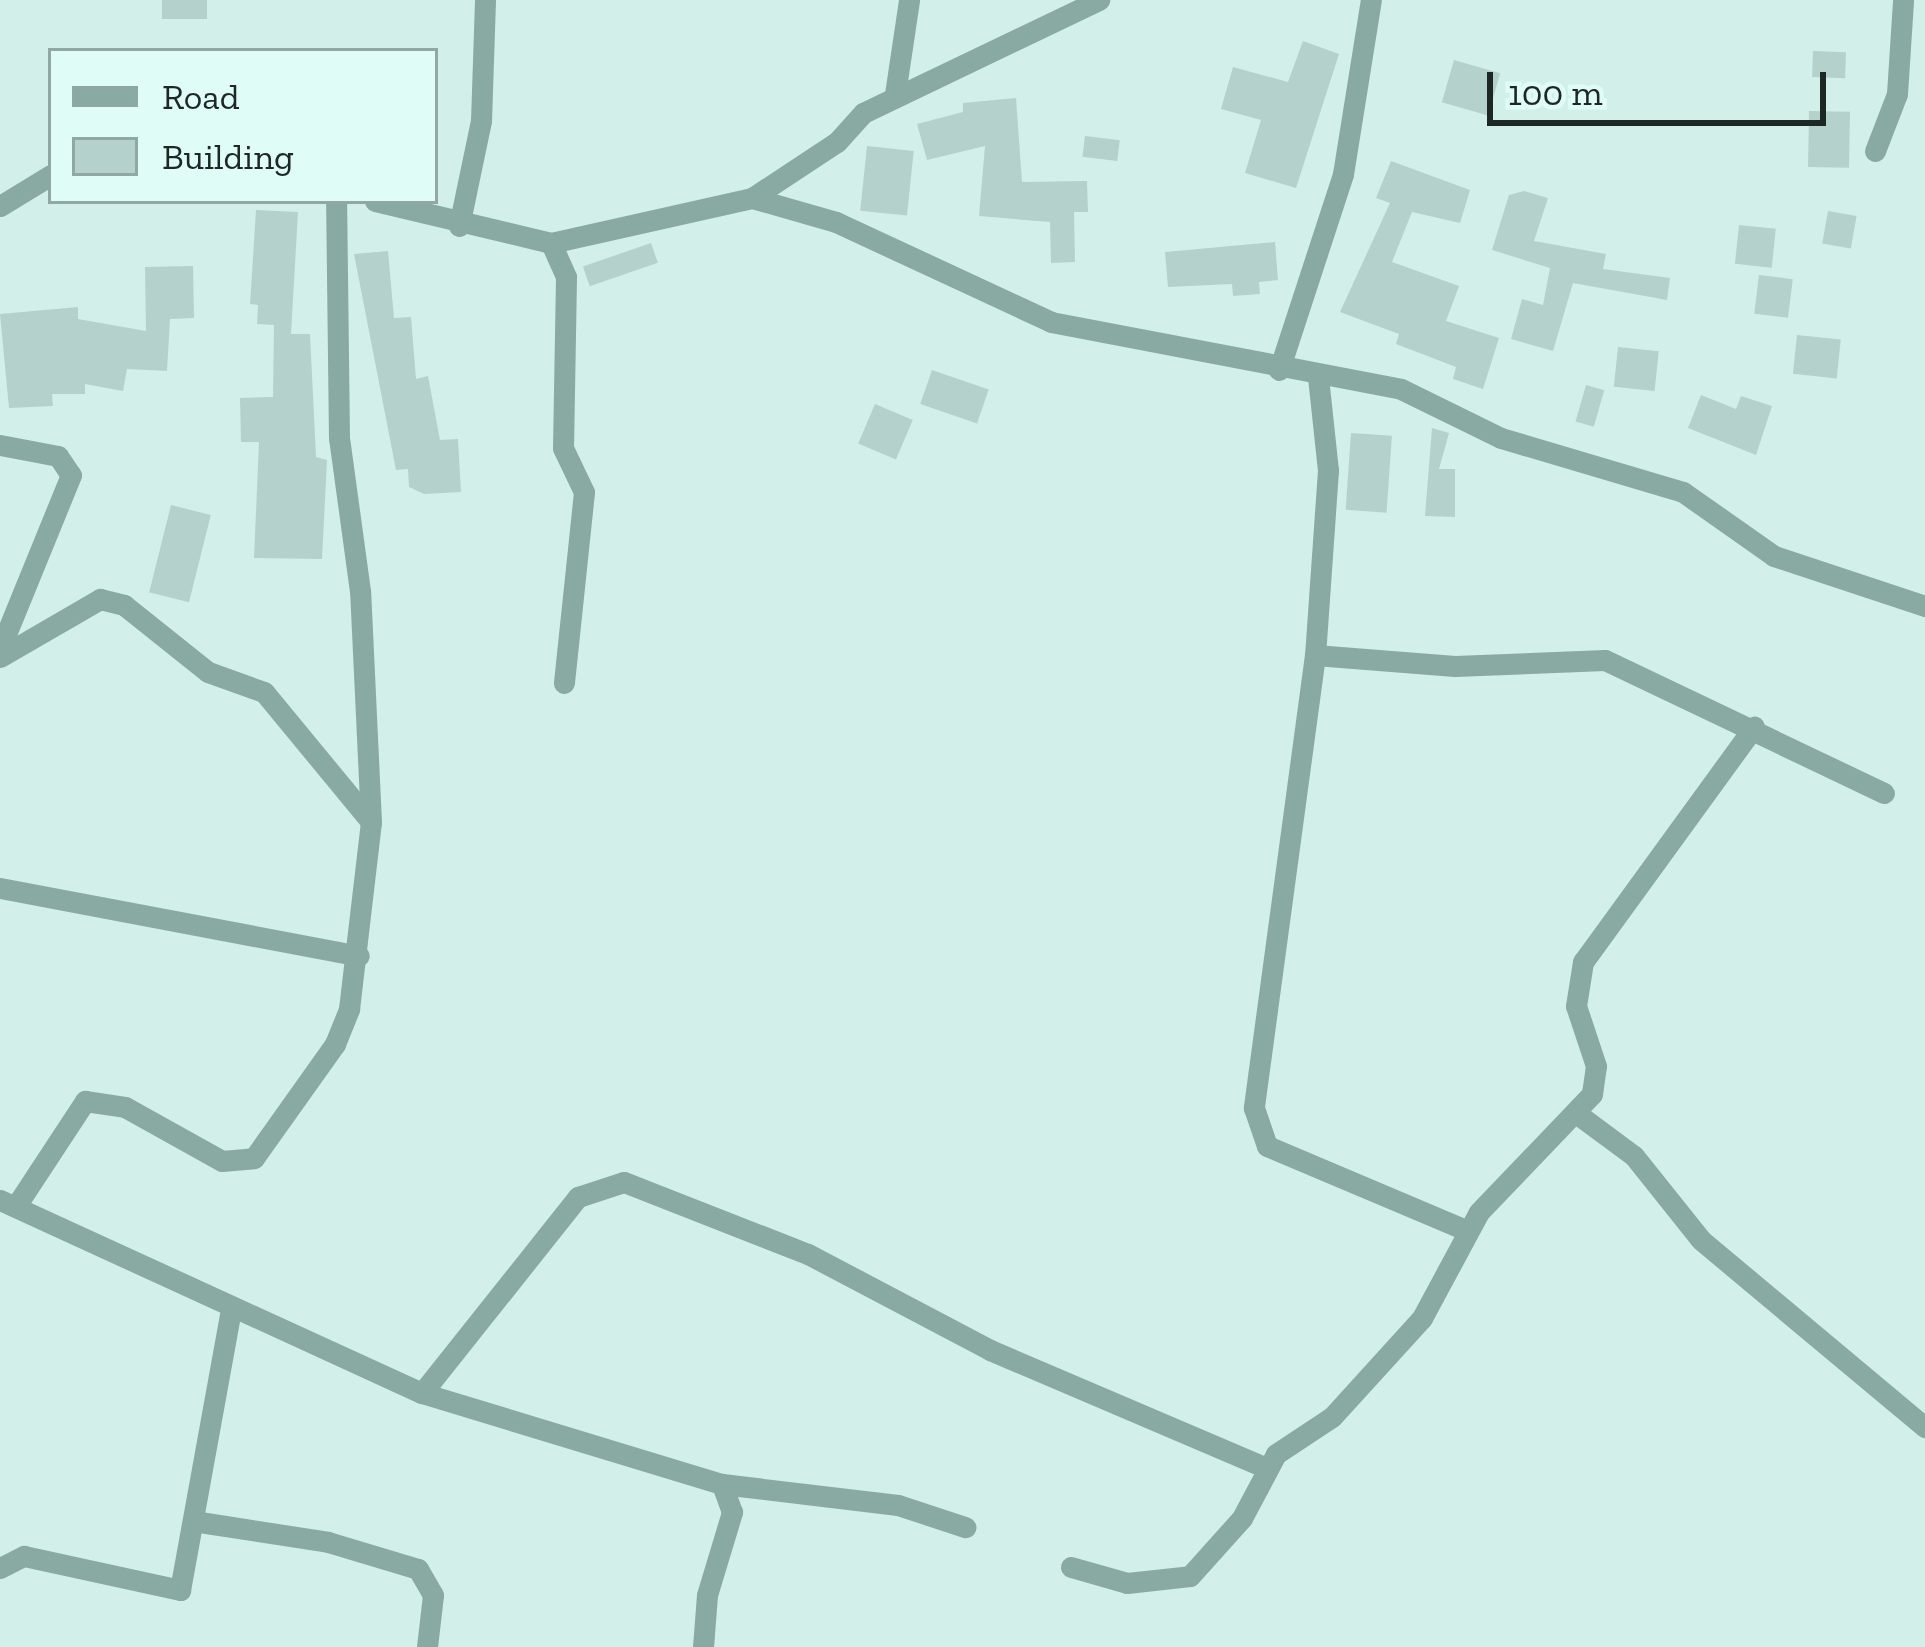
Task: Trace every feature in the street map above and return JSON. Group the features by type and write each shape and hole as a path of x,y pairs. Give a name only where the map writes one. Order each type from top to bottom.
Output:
{"street":[{"path":"459,226 481,121 485,0"},
{"path":"896,94 909,0"},
{"path":"385,204 459,226 551,243 752,198 896,94 990,59 1100,0"},
{"path":"1279,370 1343,174 1371,0"},
{"path":"1875,151 1897,94 1904,0"},
{"path":"0,206 48,177"},
{"path":"752,198 836,222 1051,322 1279,370 1400,389 1501,438 1683,492 1774,556 1925,606"},
{"path":"336,204 340,438 360,591 371,822 359,956 335,1044 254,1158 222,1161 125,1107 85,1101 8,1203 422,1393 722,1484 898,1505 965,1527"},
{"path":"551,243 566,277 563,448 584,492 565,683"},
{"path":"1318,377 1328,470 1316,655 1254,1108 1258,1131 1268,1146 1468,1231"},
{"path":"0,446 58,456 71,476 0,653"},
{"path":"0,653 100,599 124,605 208,672 264,692 371,822"},
{"path":"1316,655 1454,666 1605,659 1884,793"},
{"path":"1071,1567 1127,1583 1190,1576 1242,1518 1267,1468 1332,1417 1422,1318 1468,1231 1580,1116 1595,1066 1576,1006 1583,962 1754,727"},
{"path":"0,888 359,956"},
{"path":"1580,1116 1634,1156 1701,1240 1924,1425"},
{"path":"422,1393 578,1197 624,1182 808,1254 928,1322 1267,1468"},
{"path":"0,1568 24,1556 177,1592 231,1308"},
{"path":"703,1647 706,1595 732,1512 722,1484"},
{"path":"193,1521 340,1544 418,1569 433,1595 427,1647"}],"building":[{"path":"162,0 207,0 207,19 162,19"},
{"path":"1303,41 1339,54 1296,188 1245,173 1261,120 1221,109 1233,67 1288,82"},
{"path":"1813,51 1846,52 1845,78 1812,77"},
{"path":"1454,60 1500,73 1488,116 1442,102"},
{"path":"1016,98 1022,182 1087,181 1088,212 1074,212 1075,262 1051,263 1050,222 979,216 985,146 927,160 917,124 963,112 963,103"},
{"path":"1809,111 1850,112 1849,168 1808,167"},
{"path":"1085,136 1120,140 1117,161 1082,157"},
{"path":"867,146 914,151 907,216 860,211"},
{"path":"1391,161 1470,190 1460,223 1412,212 1392,262 1459,286 1446,321 1499,338 1483,389 1453,379 1456,367 1396,344 1399,334 1340,312 1390,203 1376,198"},
{"path":"1524,191 1548,198 1534,241 1606,254 1603,269 1670,278 1667,300 1573,283 1553,351 1511,339 1522,299 1543,305 1550,268 1492,250 1509,195"},
{"path":"256,210 298,212 291,334 310,334 316,457 327,460 322,559 254,558 259,442 241,442 240,398 273,397 274,325 257,324 258,305 250,304"},
{"path":"1828,211 1857,216 1851,249 1822,243"},
{"path":"1739,225 1776,229 1772,268 1735,264"},
{"path":"1275,242 1278,280 1259,282 1260,294 1233,296 1232,284 1168,287 1165,252"},
{"path":"651,243 658,263 590,286 583,266"},
{"path":"388,251 394,318 411,317 416,379 428,376 440,440 458,439 461,492 424,494 409,487 408,469 396,470 354,254"},
{"path":"193,266 194,318 170,319 167,371 127,369 123,391 85,384 85,394 52,394 53,406 9,408 0,314 78,307 78,319 146,331 145,267"},
{"path":"1759,275 1793,279 1788,318 1754,314"},
{"path":"1797,335 1841,340 1837,378 1793,374"},
{"path":"1618,347 1659,351 1655,391 1614,387"},
{"path":"932,370 989,390 977,424 920,404"},
{"path":"1586,385 1604,390 1594,427 1576,422"},
{"path":"1701,395 1736,409 1741,396 1772,406 1756,455 1688,428"},
{"path":"875,404 913,420 896,460 858,444"},
{"path":"1432,428 1449,433 1439,469 1455,469 1455,517 1425,516"},
{"path":"1351,433 1392,436 1387,513 1346,510"},
{"path":"171,505 211,515 189,602 149,592"}]}
